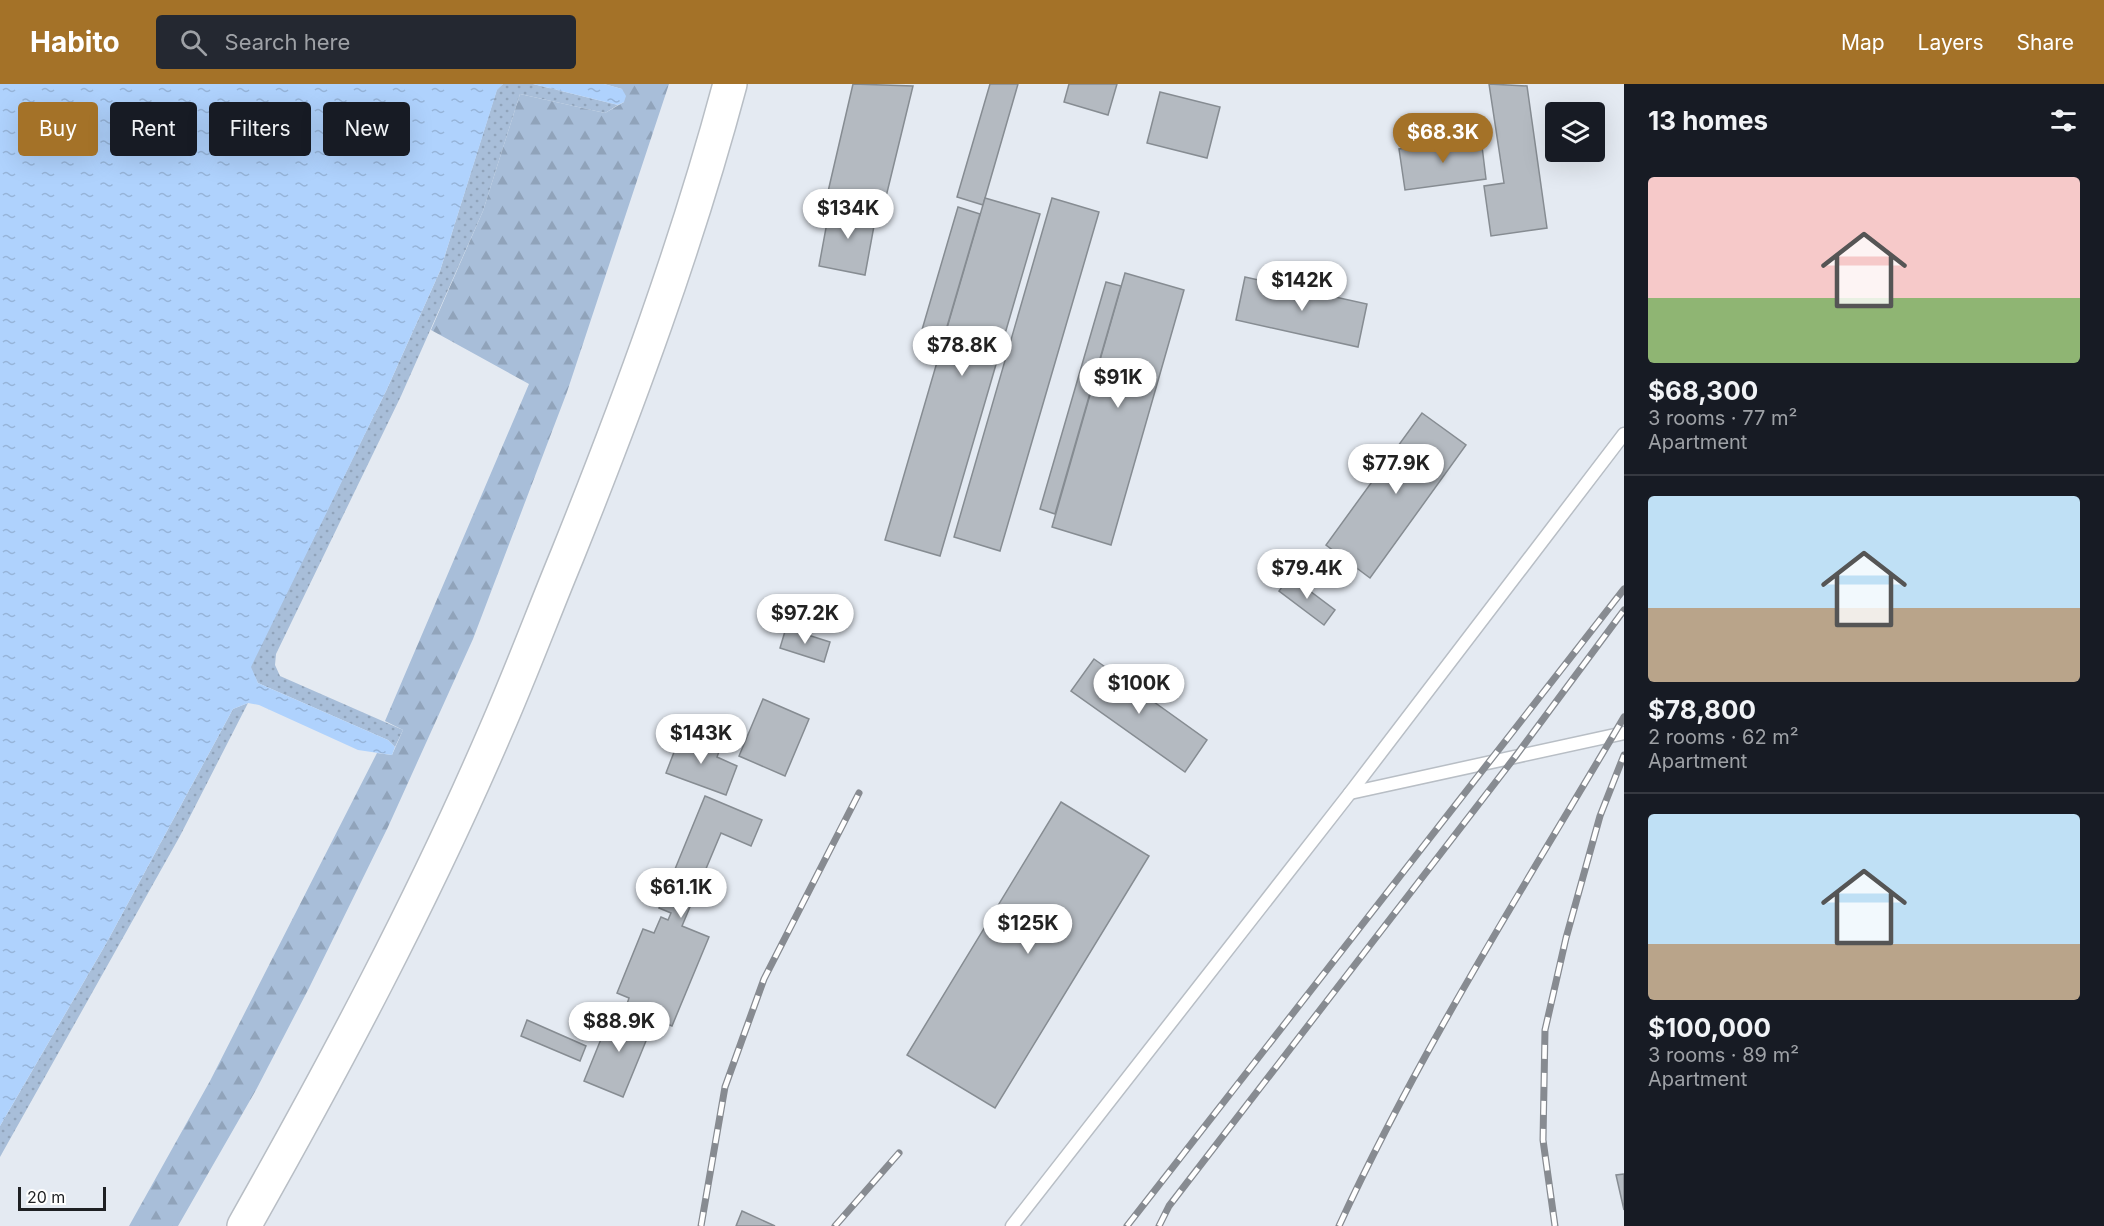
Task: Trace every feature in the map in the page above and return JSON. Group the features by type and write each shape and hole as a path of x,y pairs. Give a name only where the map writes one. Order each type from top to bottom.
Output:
{"highway":[{"path":"244,1226 362,1008 496,731 603,468 654,329 716,136 730,84"}],"lane":[{"path":"1012,1226 1350,794 1624,434"},
{"path":"1350,794 1624,733"}],"green space":[{"path":"503,84 533,84 618,105 605,113 520,94 483,211 401,396 276,654 275,665 280,676 403,730 395,747 388,740 258,683 250,667 387,389 440,271 497,89"},
{"path":"604,84 669,84 567,392 473,639 388,827 309,988 256,1090 178,1226 129,1226 210,1081 377,753 392,755 403,730 385,721 529,384 431,330 483,211 520,94 605,113 624,102 622,89"},
{"path":"248,703 180,836 0,1157 0,1126 107,942 233,709"}],"water":[{"path":"0,84 503,84 497,90 440,271 387,389 251,667 258,683 388,740 395,747 392,755 358,750 259,705 248,703 233,709 107,942 0,1126"},
{"path":"533,84 604,84 622,89 626,96 624,102 618,105"}],"building":[{"path":"853,84 913,86 883,209 827,196"},
{"path":"990,84 1018,84 983,205 957,197"},
{"path":"1069,84 1117,84 1108,115 1064,102"},
{"path":"1489,84 1527,86 1547,228 1491,236 1484,186 1504,183"},
{"path":"1160,92 1220,107 1207,158 1147,143"},
{"path":"1481,138 1486,179 1405,190 1399,149"},
{"path":"985,198 1040,214 940,556 885,540"},
{"path":"1052,198 1099,212 1000,551 954,537"},
{"path":"830,206 876,215 865,275 819,266"},
{"path":"958,207 980,214 941,347 919,340"},
{"path":"1125,273 1184,290 1111,545 1052,527"},
{"path":"1245,277 1367,304 1358,347 1236,320"},
{"path":"1106,282 1121,286 1055,514 1040,509"},
{"path":"1422,413 1466,445 1370,578 1326,545"},
{"path":"1290,576 1335,610 1324,625 1279,591"},
{"path":"786,628 830,642 824,662 780,648"},
{"path":"1094,659 1207,740 1185,772 1071,691"},
{"path":"763,699 809,719 785,776 739,756"},
{"path":"681,734 720,749 717,757 737,766 726,795 666,773"},
{"path":"705,796 762,820 751,846 721,833 682,926 709,937 672,1026 626,1007 629,998 617,993 643,929 654,933 661,917 668,920 671,913 659,908"},
{"path":"1061,802 1149,856 995,1108 907,1055"},
{"path":"630,1009 655,1019 623,1097 584,1081 610,1017 624,1023"},
{"path":"527,1020 586,1046 580,1061 521,1036"},
{"path":"1624,1174 1624,1210 1616,1175"},
{"path":"742,1211 775,1226 736,1226"}],"railway":[{"path":"1127,1226 1624,589"},
{"path":"1159,1226 1169,1206 1515,757 1624,610"},
{"path":"1339,1226 1370,1160 1439,1032 1624,717"},
{"path":"1555,1226 1543,1140 1545,1030 1566,938 1600,816 1624,755"},
{"path":"701,1226 725,1087 764,979 859,793"},
{"path":"835,1226 899,1153"}]}
